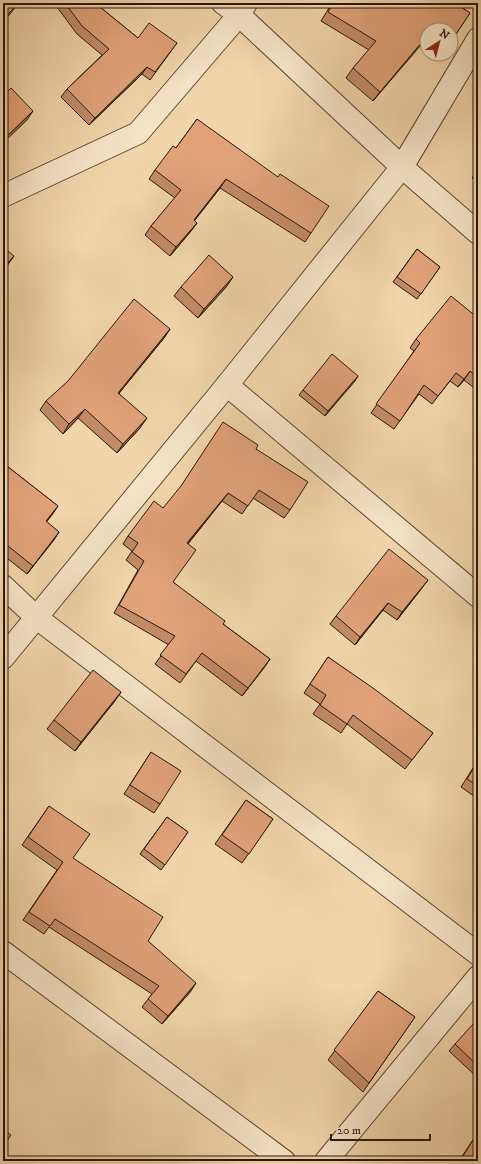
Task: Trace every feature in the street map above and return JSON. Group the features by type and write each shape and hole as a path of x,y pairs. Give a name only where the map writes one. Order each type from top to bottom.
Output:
{"street":[{"path":"3,196 138,133 236,7 402,167 478,233"},
{"path":"3,658 227,385 402,167 478,39"},
{"path":"227,385 478,596"},
{"path":"3,586 37,618 478,954"},
{"path":"3,952 284,1161"},
{"path":"326,1161 478,977"}],"building":[{"path":"3,3 15,3 17,5 3,19"},
{"path":"65,3 95,3 138,38 149,23 177,43 155,72 147,67 95,118 67,89 109,49 82,26"},
{"path":"333,3 455,3 470,13 459,30 459,22 419,22 419,46 380,92 353,68 376,41 328,12"},
{"path":"11,88 33,111 3,140 3,96"},
{"path":"197,119 278,177 280,174 329,206 311,233 226,179 194,220 197,223 176,247 151,226 181,190 155,170 173,146 176,148"},
{"path":"3,247 14,256 3,268"},
{"path":"417,249 440,267 421,294 397,277"},
{"path":"209,255 233,277 204,309 181,287"},
{"path":"451,296 478,318 478,378 470,371 464,379 456,373 438,396 424,385 400,421 376,404 420,343 416,339"},
{"path":"134,299 170,329 118,393 147,418 123,444 85,409 69,424 46,401 68,381"},
{"path":"332,354 358,376 328,411 303,390"},
{"path":"223,422 258,445 256,449 308,482 290,510 259,490 248,506 228,493 187,543 196,550 173,582 225,621 223,624 270,659 248,688 202,653 186,674 160,655 175,636 119,605 144,561 132,552 138,543 128,536 154,501 163,508 181,486"},
{"path":"3,463 58,506 46,521 59,532 33,566 3,542"},
{"path":"389,549 428,580 402,612 388,603 360,637 336,616"},
{"path":"328,657 373,688 433,733 412,760 353,715 347,724 320,705 326,695 310,684"},
{"path":"93,670 121,692 81,742 54,720"},
{"path":"151,752 181,771 160,804 130,785"},
{"path":"478,761 478,786 467,779"},
{"path":"246,800 273,819 249,854 222,835"},
{"path":"49,806 90,834 73,858 163,917 148,941 196,983 168,1016 148,999 159,986 55,919 50,926 29,912 63,862 28,837"},
{"path":"167,817 188,832 165,865 144,849"},
{"path":"378,991 415,1017 369,1083 334,1050"},
{"path":"474,1023 478,1027 478,1066 455,1044"},
{"path":"3,1129 11,1135 3,1146"},
{"path":"478,1132 478,1161 467,1161 462,1158"}]}
